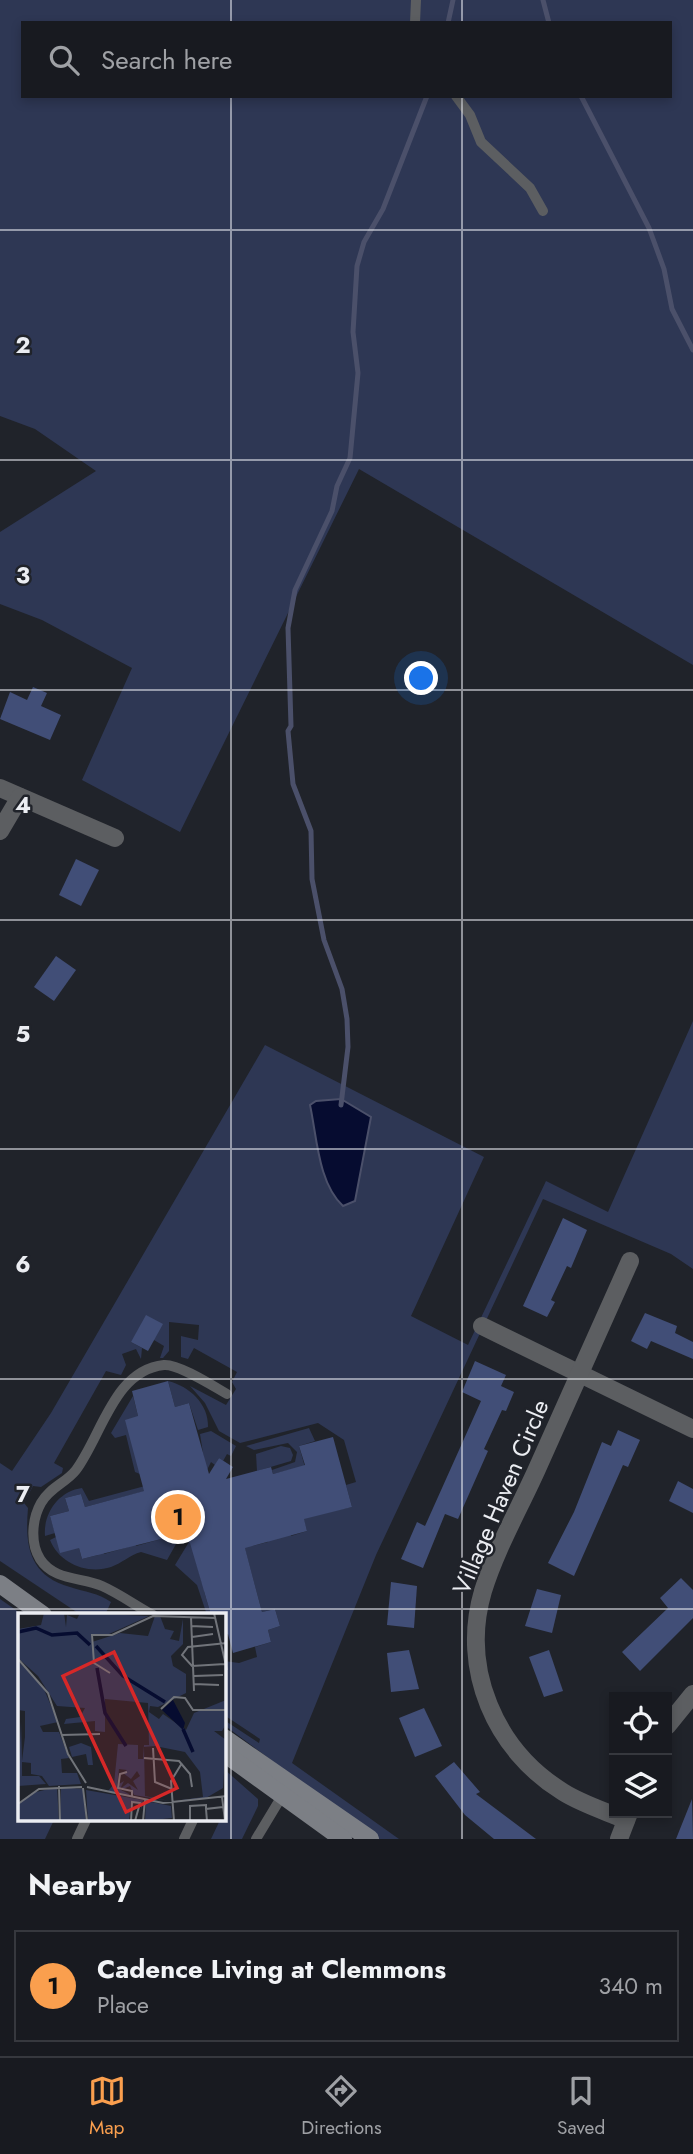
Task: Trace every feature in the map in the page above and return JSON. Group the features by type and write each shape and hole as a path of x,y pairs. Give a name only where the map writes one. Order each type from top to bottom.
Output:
{"main road":[{"path":"0,1584 40,1613"},
{"path":"226,1739 370,1839"},
{"path":"226,1754 344,1839"}],"street":[{"path":"0,788 115,838"},
{"path":"0,831 20,797"},
{"name":"Village Haven Circle","path":"609,1810 569,1796 531,1769 498,1727 479,1672 479,1614 483,1591 630,1261"},
{"path":"482,1326 693,1429"},
{"path":"672,1720 693,1694"},
{"path":"619,1839 627,1818"}],"lane":[{"path":"415,21 416,0"},
{"path":"457,98 470,115 481,142 530,188 543,211"},
{"path":"149,1613 100,1585 65,1577 40,1560 33,1542 40,1504 53,1487 73,1474 128,1379 146,1369 167,1364 227,1394"},
{"path":"256,1839 282,1796"},
{"path":"77,1839 85,1822"},
{"path":"184,1839 192,1822"}],"shaded area":[{"path":"0,0 693,0 693,665 359,469 180,832 82,780 132,668 42,620 0,604 0,532 96,471 35,429 0,416"},
{"path":"693,1021 693,1269 671,1254 543,1199 376,1555 292,1763 399,1839 377,1839 226,1726 226,1721 259,1743 260,1739 226,1716 226,1661 239,1663 257,1657 255,1647 271,1642 268,1630 280,1626 275,1609 262,1612 241,1534 252,1546 268,1542 265,1531 288,1525 291,1536 307,1531 303,1517 352,1507 346,1485 356,1482 344,1440 318,1423 240,1443 219,1431 205,1403 190,1386 226,1405 236,1389 232,1382 237,1372 194,1348 188,1359 181,1357 181,1336 198,1340 199,1325 169,1322 169,1351 163,1358 160,1358 164,1346 154,1340 131,1342 142,1348 141,1359 136,1349 122,1354 126,1365 121,1375 106,1371 54,1463 63,1468 62,1473 41,1487 33,1486 24,1503 28,1508 29,1546 37,1566 56,1582 111,1602 106,1613 78,1613 0,1561 0,1463 12,1471 51,1413 265,1045 484,1157 411,1316 468,1345 546,1181 608,1212"},
{"path":"341,1099 371,1117 355,1201 343,1206 328,1185 323,1172 310,1105 316,1101"},
{"path":"168,1381 183,1387 196,1397 205,1411 208,1427 198,1430 189,1403 175,1407"},
{"path":"133,1396 138,1416 140,1474 135,1472 126,1435 115,1438 111,1433"},
{"path":"309,1428 315,1441 299,1446 308,1478 289,1470 273,1474 272,1470 295,1462 297,1452 288,1443 254,1450 246,1446"},
{"path":"211,1431 236,1446 231,1456 227,1454 223,1461 219,1458 215,1465 211,1462 206,1472 200,1434"},
{"path":"281,1446 290,1448 293,1455 291,1461 257,1471 256,1454"},
{"path":"145,1486 149,1490 85,1507 81,1494 65,1498 69,1511 50,1516 55,1533 45,1536 47,1519 54,1504 74,1490 82,1488 89,1501"},
{"path":"168,1530 180,1537 167,1560 141,1552 102,1569 84,1568 67,1561 50,1540 56,1537 79,1548 82,1559 98,1555 95,1544 101,1542 104,1554 128,1547 133,1534 136,1546 161,1539"},
{"path":"189,1542 199,1547 195,1558 202,1583 214,1580 204,1591 210,1613 206,1613 197,1585 175,1565"},
{"path":"0,1599 20,1613 18,1613 18,1822 53,1822 45,1839 0,1839"},
{"path":"226,1771 258,1799 258,1806 242,1839 211,1839 219,1822 226,1822"}],"building":[{"path":"33,687 47,693 41,706 61,715 50,740 0,719 10,692 27,700"},
{"path":"76,859 99,870 81,906 59,895"},
{"path":"56,956 76,970 54,1001 34,987"},
{"path":"563,1218 587,1230 571,1268 567,1266 551,1300 555,1302 547,1317 523,1306"},
{"path":"645,1313 677,1326 675,1333 693,1342 693,1359 651,1341 647,1349 631,1341"},
{"path":"146,1315 163,1324 148,1351 131,1342"},
{"path":"475,1361 506,1375 501,1386 514,1392 506,1411 502,1410 484,1449 488,1451 458,1519 445,1514 423,1568 401,1559 417,1522 425,1526 481,1401 462,1392"},
{"path":"168,1381 175,1407 189,1403 209,1474 219,1458 233,1467 226,1479 271,1467 273,1474 305,1465 299,1446 333,1437 352,1507 304,1519 307,1531 245,1548 262,1612 275,1609 280,1626 268,1630 271,1642 233,1653 226,1634 226,1613 210,1613 190,1543 177,1535 82,1559 79,1548 60,1553 50,1516 69,1511 65,1498 81,1494 85,1507 144,1491 125,1420 138,1416 132,1391"},
{"path":"618,1430 640,1440 628,1467 623,1465 574,1576 548,1563 574,1512 602,1442 611,1446"},
{"path":"678,1481 693,1489 693,1513 669,1501"},
{"path":"681,1578 693,1590 693,1618 640,1671 622,1652 668,1608 660,1598"},
{"path":"391,1582 417,1586 414,1628 387,1625"},
{"path":"537,1589 561,1595 552,1633 525,1626"},
{"path":"409,1650 419,1689 391,1692 387,1653"},
{"path":"549,1650 563,1691 544,1697 529,1657"},
{"path":"424,1708 442,1746 415,1757 399,1718"},
{"path":"454,1762 480,1792 476,1794 536,1839 494,1839 465,1815 435,1776"},
{"path":"692,1799 693,1839 676,1839"}],"waterway":[{"path":"448,21 453,0"},
{"path":"543,0 548,21"},
{"path":"341,1105 348,1047 347,1019 342,989 324,940 312,879 311,831 293,784 288,731 291,726 288,628 295,590 332,511 337,486 350,458 358,373 353,332 357,266 364,242 383,209 426,98"},
{"path":"582,98 649,228 664,269 672,309 693,350"}],"place":[{"name":"Cadence Living at Clemmons","path":"178,1517"}]}
